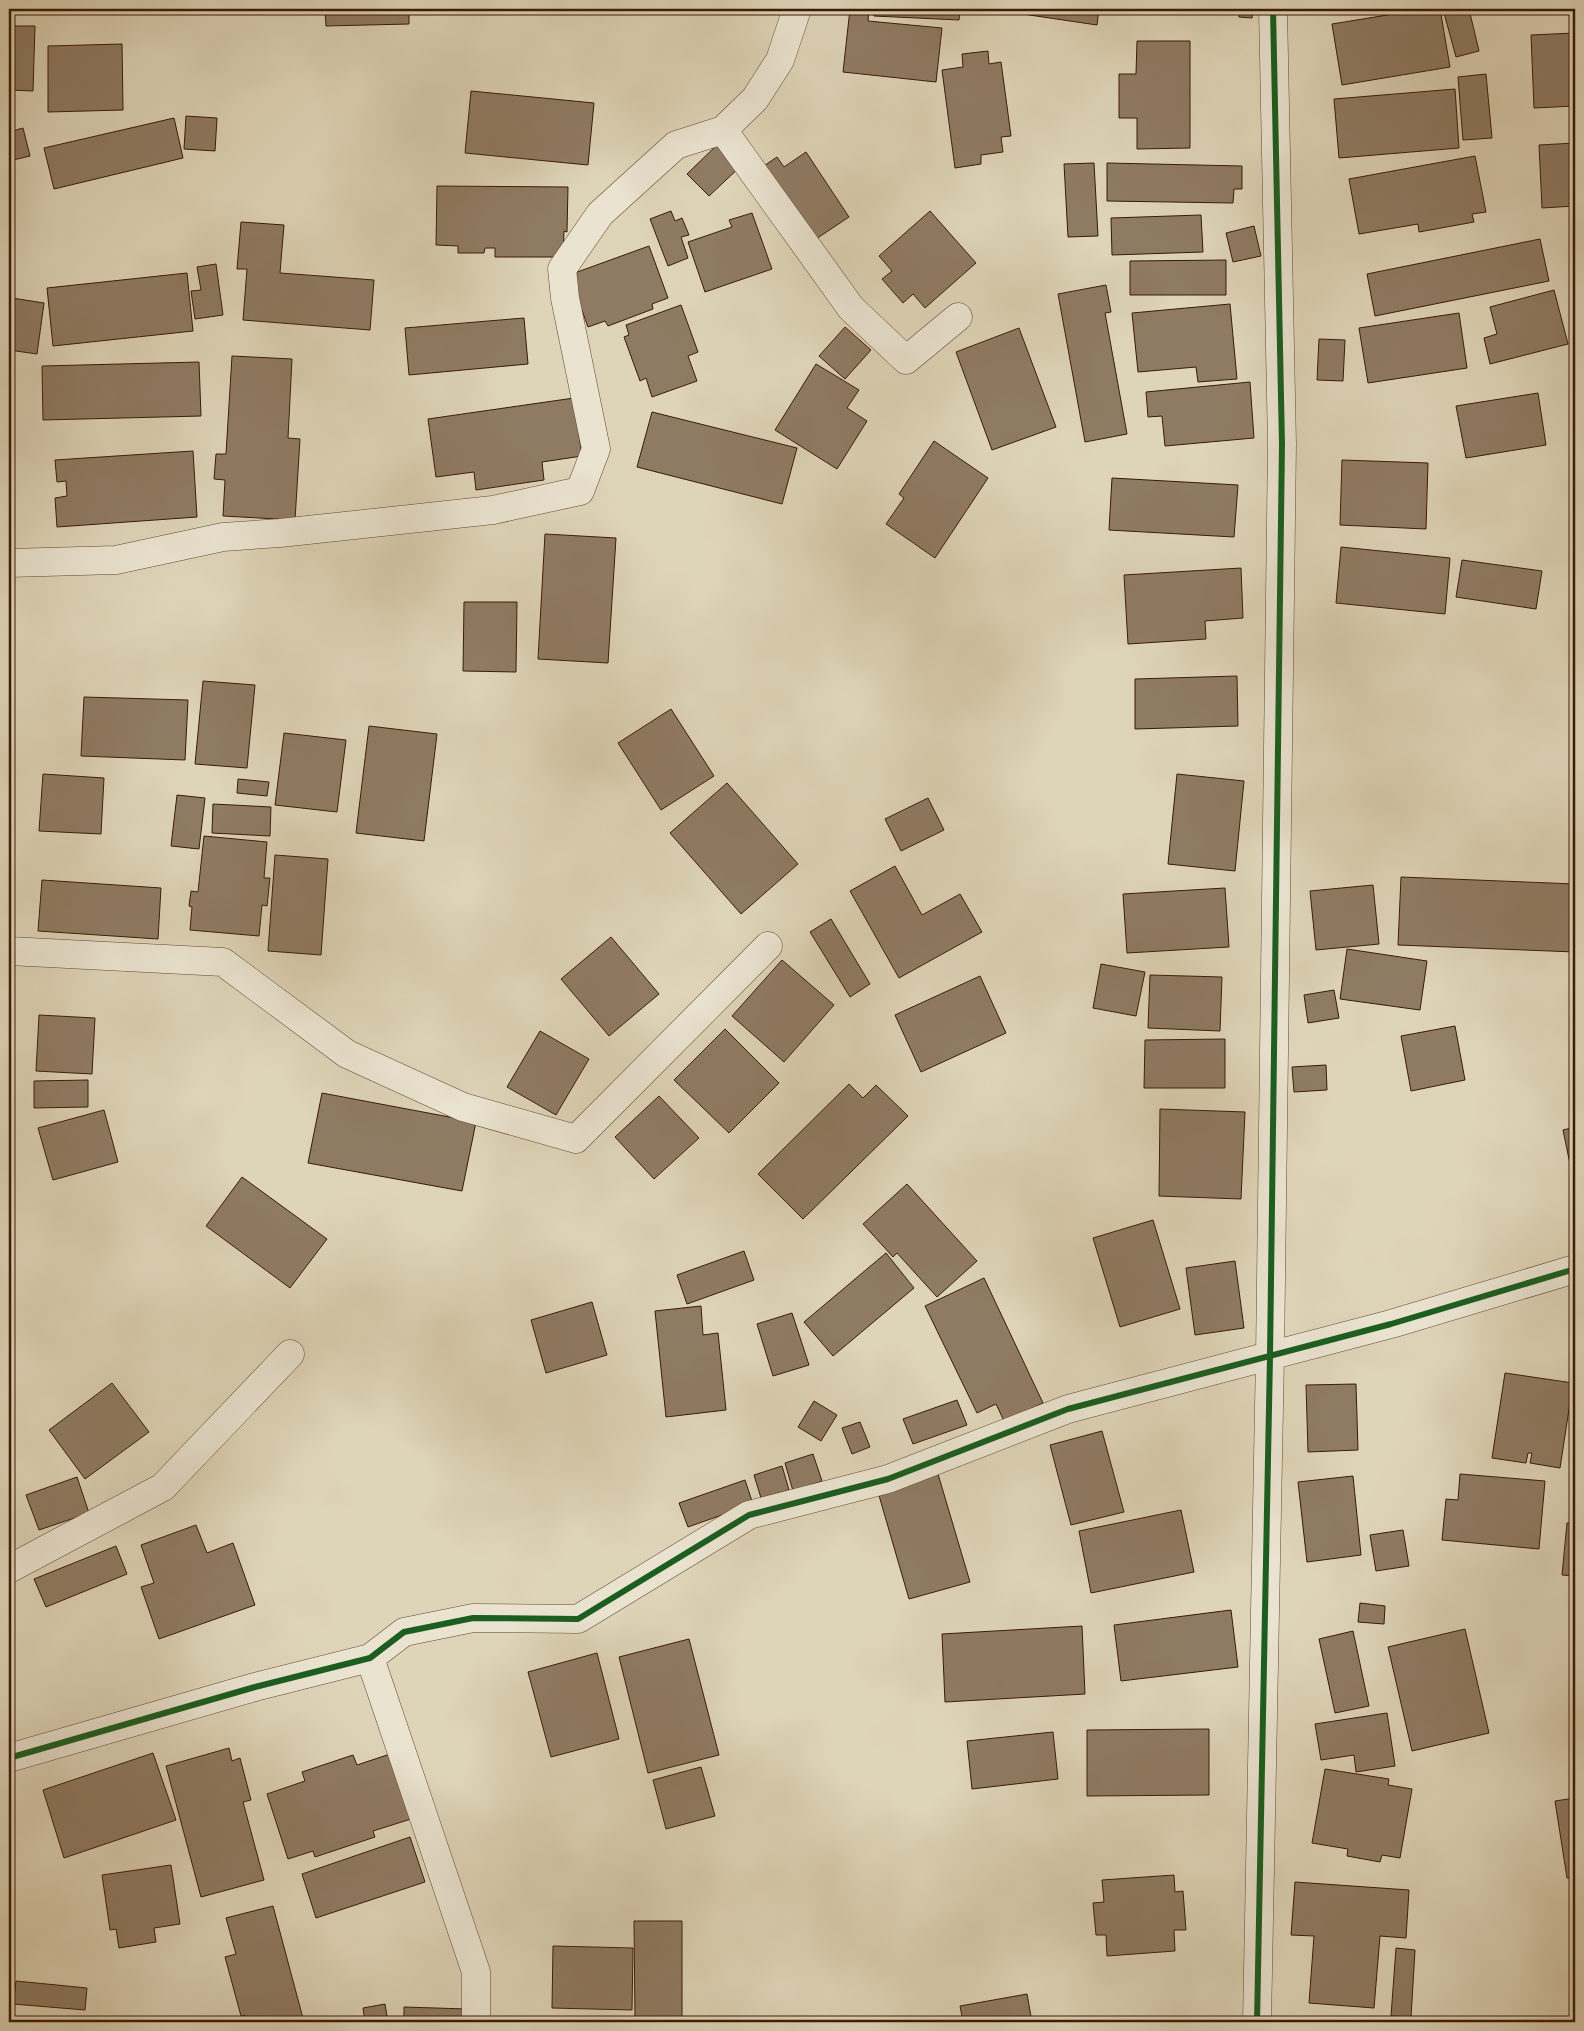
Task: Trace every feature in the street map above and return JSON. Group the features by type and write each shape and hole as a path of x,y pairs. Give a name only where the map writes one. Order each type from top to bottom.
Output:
{"street":[{"path":"9,563 116,560 223,537 280,533 493,510 580,491 596,449 565,298 562,268 600,214 676,145 723,130 755,99 780,60 797,9"},
{"path":"1257,2022 1270,1356 1282,444 1274,9"},
{"path":"723,130 851,308 906,360 958,317"},
{"path":"9,951 223,962 347,1054 463,1107 576,1139 768,946"},
{"path":"9,1758 255,1687 370,1658 404,1632 473,1618 578,1618 749,1515 888,1479 1068,1409 1391,1324 1575,1269"},
{"path":"9,1569 163,1487 290,1354"},
{"path":"370,1658 476,1972 476,2022"}],"building":[{"path":"325,9 409,9 409,24 326,26"},
{"path":"850,9 869,9 868,21 942,28 936,82 843,72"},
{"path":"874,9 960,9 959,20 874,16"},
{"path":"1017,9 1099,9 1097,25 1016,13"},
{"path":"1239,9 1253,9 1252,18 1239,17"},
{"path":"1424,9 1440,9 1450,67 1342,85 1332,24"},
{"path":"1469,9 1479,51 1456,57 1444,13"},
{"path":"9,26 35,26 33,91 9,90"},
{"path":"1575,33 1575,106 1534,108 1531,35"},
{"path":"1137,41 1190,41 1190,148 1137,149 1137,118 1119,118 1119,74 1136,74"},
{"path":"122,44 123,110 48,112 48,46"},
{"path":"988,51 989,64 1001,62 1011,136 1001,137 1003,152 981,155 981,164 955,168 942,70 963,67 962,54"},
{"path":"1486,74 1492,138 1463,140 1458,77"},
{"path":"1455,89 1459,148 1339,158 1334,99"},
{"path":"471,91 594,103 588,165 465,153"},
{"path":"186,116 217,118 215,151 184,149"},
{"path":"174,118 183,158 54,189 44,148"},
{"path":"23,128 30,156 9,161 9,132"},
{"path":"721,141 742,165 709,196 687,174"},
{"path":"1575,143 1575,206 1542,208 1539,145"},
{"path":"806,152 849,217 807,245 758,170 777,157 784,167"},
{"path":"1475,156 1486,212 1472,214 1474,222 1419,232 1418,224 1359,234 1349,179"},
{"path":"1094,163 1098,236 1068,237 1064,164"},
{"path":"1107,163 1242,166 1242,189 1234,189 1233,203 1107,201"},
{"path":"437,186 568,187 567,232 564,231 563,257 495,257 495,248 485,248 484,253 458,253 458,246 436,245"},
{"path":"671,211 675,221 682,218 689,235 681,237 688,258 668,266 650,219"},
{"path":"930,211 976,263 925,308 913,294 903,303 882,279 892,271 879,256"},
{"path":"752,213 772,269 705,292 688,242 732,227 729,220"},
{"path":"1201,215 1203,252 1112,255 1111,218"},
{"path":"241,222 284,225 280,273 374,280 370,330 243,320 247,269 237,269"},
{"path":"1254,226 1261,256 1233,262 1226,233"},
{"path":"1540,239 1549,281 1375,316 1367,274"},
{"path":"649,246 668,298 652,304 653,309 608,326 605,321 588,327 569,275"},
{"path":"1226,260 1226,295 1130,295 1130,261"},
{"path":"216,264 223,315 195,319 191,291 201,290 197,267"},
{"path":"187,273 193,331 53,346 47,288"},
{"path":"1106,285 1111,312 1105,313 1127,434 1085,442 1058,294"},
{"path":"1554,290 1568,344 1490,364 1484,338 1497,334 1490,307"},
{"path":"12,298 44,303 37,354 9,350 9,322"},
{"path":"1230,304 1237,379 1198,382 1196,367 1138,372 1132,313"},
{"path":"681,305 698,352 688,356 697,381 652,397 646,378 640,381 624,337 629,335 626,325"},
{"path":"1459,313 1467,368 1368,383 1359,328"},
{"path":"524,318 528,364 409,375 405,328"},
{"path":"845,327 871,350 845,379 819,356"},
{"path":"1019,328 1056,427 992,450 956,352"},
{"path":"1319,339 1345,340 1343,381 1317,380"},
{"path":"232,356 292,359 288,438 300,439 295,520 223,516 225,480 214,479 216,454 226,454"},
{"path":"199,362 201,416 43,420 42,366"},
{"path":"816,364 859,390 847,408 867,421 837,469 775,430"},
{"path":"1250,382 1254,438 1165,446 1162,416 1148,417 1146,392"},
{"path":"1538,393 1546,445 1466,458 1456,406"},
{"path":"574,398 582,456 542,462 544,480 476,490 474,472 436,477 428,419"},
{"path":"652,412 797,448 782,504 637,467"},
{"path":"934,441 988,478 935,558 886,524 904,498 899,494"},
{"path":"193,451 197,517 57,527 55,498 67,496 66,481 57,482 55,460"},
{"path":"1342,460 1428,463 1426,529 1340,525"},
{"path":"1112,478 1238,485 1234,537 1109,530"},
{"path":"545,534 616,538 608,663 538,659"},
{"path":"1341,547 1450,558 1445,614 1336,603"},
{"path":"1462,560 1542,571 1536,609 1456,597"},
{"path":"1241,568 1243,618 1205,621 1206,639 1128,644 1124,575"},
{"path":"464,602 517,602 516,672 463,671"},
{"path":"1237,676 1238,726 1135,729 1135,679"},
{"path":"203,681 255,685 247,768 195,764"},
{"path":"84,697 188,700 185,760 81,756"},
{"path":"671,709 714,776 661,810 618,743"},
{"path":"369,726 437,734 424,841 356,833"},
{"path":"284,733 346,740 337,812 275,805"},
{"path":"43,774 104,778 101,834 39,831"},
{"path":"1177,774 1244,781 1235,871 1168,864"},
{"path":"238,779 269,782 267,796 237,793"},
{"path":"727,783 798,864 741,914 670,833"},
{"path":"177,795 205,798 199,849 171,846"},
{"path":"928,798 944,830 901,851 885,819"},
{"path":"213,804 271,807 270,836 212,833"},
{"path":"204,836 267,842 264,878 270,878 267,906 262,905 259,936 190,930 192,907 189,906 191,891 198,892"},
{"path":"275,855 328,859 321,955 268,951"},
{"path":"895,866 922,915 960,894 982,932 899,978 850,891"},
{"path":"1401,877 1575,884 1575,952 1398,945"},
{"path":"42,880 161,888 158,939 38,931"},
{"path":"1373,885 1379,944 1316,950 1310,891"},
{"path":"1225,888 1229,947 1127,953 1123,894"},
{"path":"831,919 870,984 850,997 810,932"},
{"path":"611,937 659,994 609,1036 561,979"},
{"path":"1347,949 1427,961 1420,1010 1340,999"},
{"path":"782,960 834,1005 784,1062 732,1016"},
{"path":"1101,964 1145,972 1136,1016 1093,1008"},
{"path":"1150,975 1222,977 1220,1031 1148,1028"},
{"path":"980,976 1006,1033 921,1072 895,1015"},
{"path":"1334,990 1339,1018 1308,1023 1304,995"},
{"path":"39,1015 95,1018 92,1074 36,1071"},
{"path":"1455,1026 1465,1080 1411,1091 1401,1036"},
{"path":"725,1029 779,1083 729,1133 674,1080"},
{"path":"540,1031 589,1059 556,1115 507,1087"},
{"path":"1225,1039 1225,1088 1144,1088 1145,1040"},
{"path":"1326,1065 1327,1090 1294,1092 1292,1067"},
{"path":"88,1080 88,1107 34,1108 34,1081"},
{"path":"849,1084 863,1098 876,1085 908,1116 803,1219 758,1174"},
{"path":"322,1093 476,1122 462,1191 308,1163"},
{"path":"659,1096 699,1138 654,1179 615,1137"},
{"path":"1160,1109 1245,1112 1241,1199 1159,1196"},
{"path":"104,1110 118,1162 53,1180 38,1128"},
{"path":"1575,1127 1575,1188 1563,1130"},
{"path":"242,1177 327,1239 290,1288 206,1226"},
{"path":"907,1184 977,1261 937,1297 897,1253 893,1257 863,1224"},
{"path":"1153,1220 1180,1309 1120,1327 1093,1238"},
{"path":"744,1251 754,1280 687,1304 677,1275"},
{"path":"886,1253 914,1288 833,1356 804,1322"},
{"path":"1235,1261 1244,1328 1195,1335 1186,1268"},
{"path":"984,1278 1043,1403 1004,1421 996,1404 977,1413 925,1306"},
{"path":"592,1302 607,1355 546,1373 531,1320"},
{"path":"701,1306 703,1335 718,1333 726,1410 666,1417 655,1311"},
{"path":"792,1313 809,1365 773,1376 757,1324"},
{"path":"1505,1373 1573,1383 1560,1468 1530,1463 1532,1453 1528,1453 1526,1463 1492,1458"},
{"path":"112,1383 149,1432 85,1479 49,1430"},
{"path":"1356,1384 1358,1450 1308,1452 1306,1385"},
{"path":"957,1400 967,1425 913,1444 903,1419"},
{"path":"814,1401 837,1415 821,1441 798,1427"},
{"path":"860,1422 870,1447 852,1454 842,1428"},
{"path":"1102,1431 1124,1512 1071,1525 1050,1445"},
{"path":"813,1454 822,1481 793,1491 785,1463"},
{"path":"782,1466 789,1490 761,1498 754,1475"},
{"path":"938,1474 970,1582 909,1599 878,1492"},
{"path":"1460,1474 1545,1481 1539,1549 1442,1540 1446,1499 1458,1500"},
{"path":"1353,1476 1361,1555 1307,1562 1298,1482"},
{"path":"77,1477 89,1513 39,1530 26,1495"},
{"path":"745,1480 753,1504 688,1527 679,1503"},
{"path":"1181,1510 1194,1572 1091,1593 1079,1531"},
{"path":"1567,1523 1575,1523 1575,1576 1562,1575"},
{"path":"196,1525 207,1553 233,1543 255,1605 159,1639 141,1587 154,1583 141,1545"},
{"path":"1403,1530 1409,1566 1376,1571 1370,1535"},
{"path":"116,1546 127,1574 46,1607 34,1579"},
{"path":"1360,1603 1385,1606 1384,1624 1358,1622"},
{"path":"1231,1610 1238,1667 1121,1681 1114,1625"},
{"path":"1082,1626 1085,1694 945,1702 942,1634"},
{"path":"1465,1629 1489,1733 1412,1751 1388,1647"},
{"path":"1353,1631 1369,1706 1335,1713 1319,1639"},
{"path":"689,1639 719,1755 648,1773 619,1657"},
{"path":"597,1653 619,1739 551,1757 528,1672"},
{"path":"1387,1713 1395,1766 1356,1772 1354,1755 1321,1760 1315,1724"},
{"path":"1209,1729 1209,1795 1087,1796 1087,1730"},
{"path":"1053,1732 1058,1779 972,1789 967,1741"},
{"path":"229,1748 232,1761 240,1758 251,1800 243,1802 264,1880 201,1897 166,1766"},
{"path":"153,1753 176,1820 64,1858 43,1790"},
{"path":"390,1754 411,1819 373,1831 375,1837 315,1857 313,1851 288,1859 267,1794 305,1781 302,1772 353,1755 357,1765"},
{"path":"701,1767 715,1816 666,1829 653,1780"},
{"path":"1325,1769 1389,1779 1388,1785 1412,1789 1400,1858 1382,1855 1380,1862 1347,1856 1348,1849 1312,1843"},
{"path":"1575,1798 1575,1877 1567,1878 1555,1801"},
{"path":"410,1837 425,1882 316,1918 302,1874"},
{"path":"171,1865 180,1924 154,1928 156,1942 119,1948 116,1929 110,1930 102,1875"},
{"path":"1174,1875 1175,1892 1183,1891 1186,1930 1174,1930 1175,1951 1107,1956 1106,1935 1096,1935 1093,1903 1104,1902 1102,1880"},
{"path":"1295,1882 1409,1890 1406,1938 1380,1936 1374,2008 1309,2003 1314,1936 1291,1935"},
{"path":"273,1906 304,2022 246,2022 245,2015 241,2016 225,1957 236,1954 226,1918"},
{"path":"634,1921 682,1921 682,2022 635,2022"},
{"path":"553,1946 633,1948 632,2010 552,2008"},
{"path":"1396,1948 1415,1950 1411,2017 1391,2016"},
{"path":"16,1981 87,1988 85,2010 13,2004"},
{"path":"1027,1994 1032,2022 963,2022 960,2006"},
{"path":"385,2004 388,2022 365,2022 363,2008"},
{"path":"404,2007 467,2009 467,2022 404,2022"}],"cycle path":[{"path":"1257,2022 1270,1356 1282,444 1273,9"},
{"path":"9,1758 255,1687 370,1658 404,1632 473,1618 578,1619 749,1515 888,1479 1068,1409 1391,1324 1575,1269"}]}
